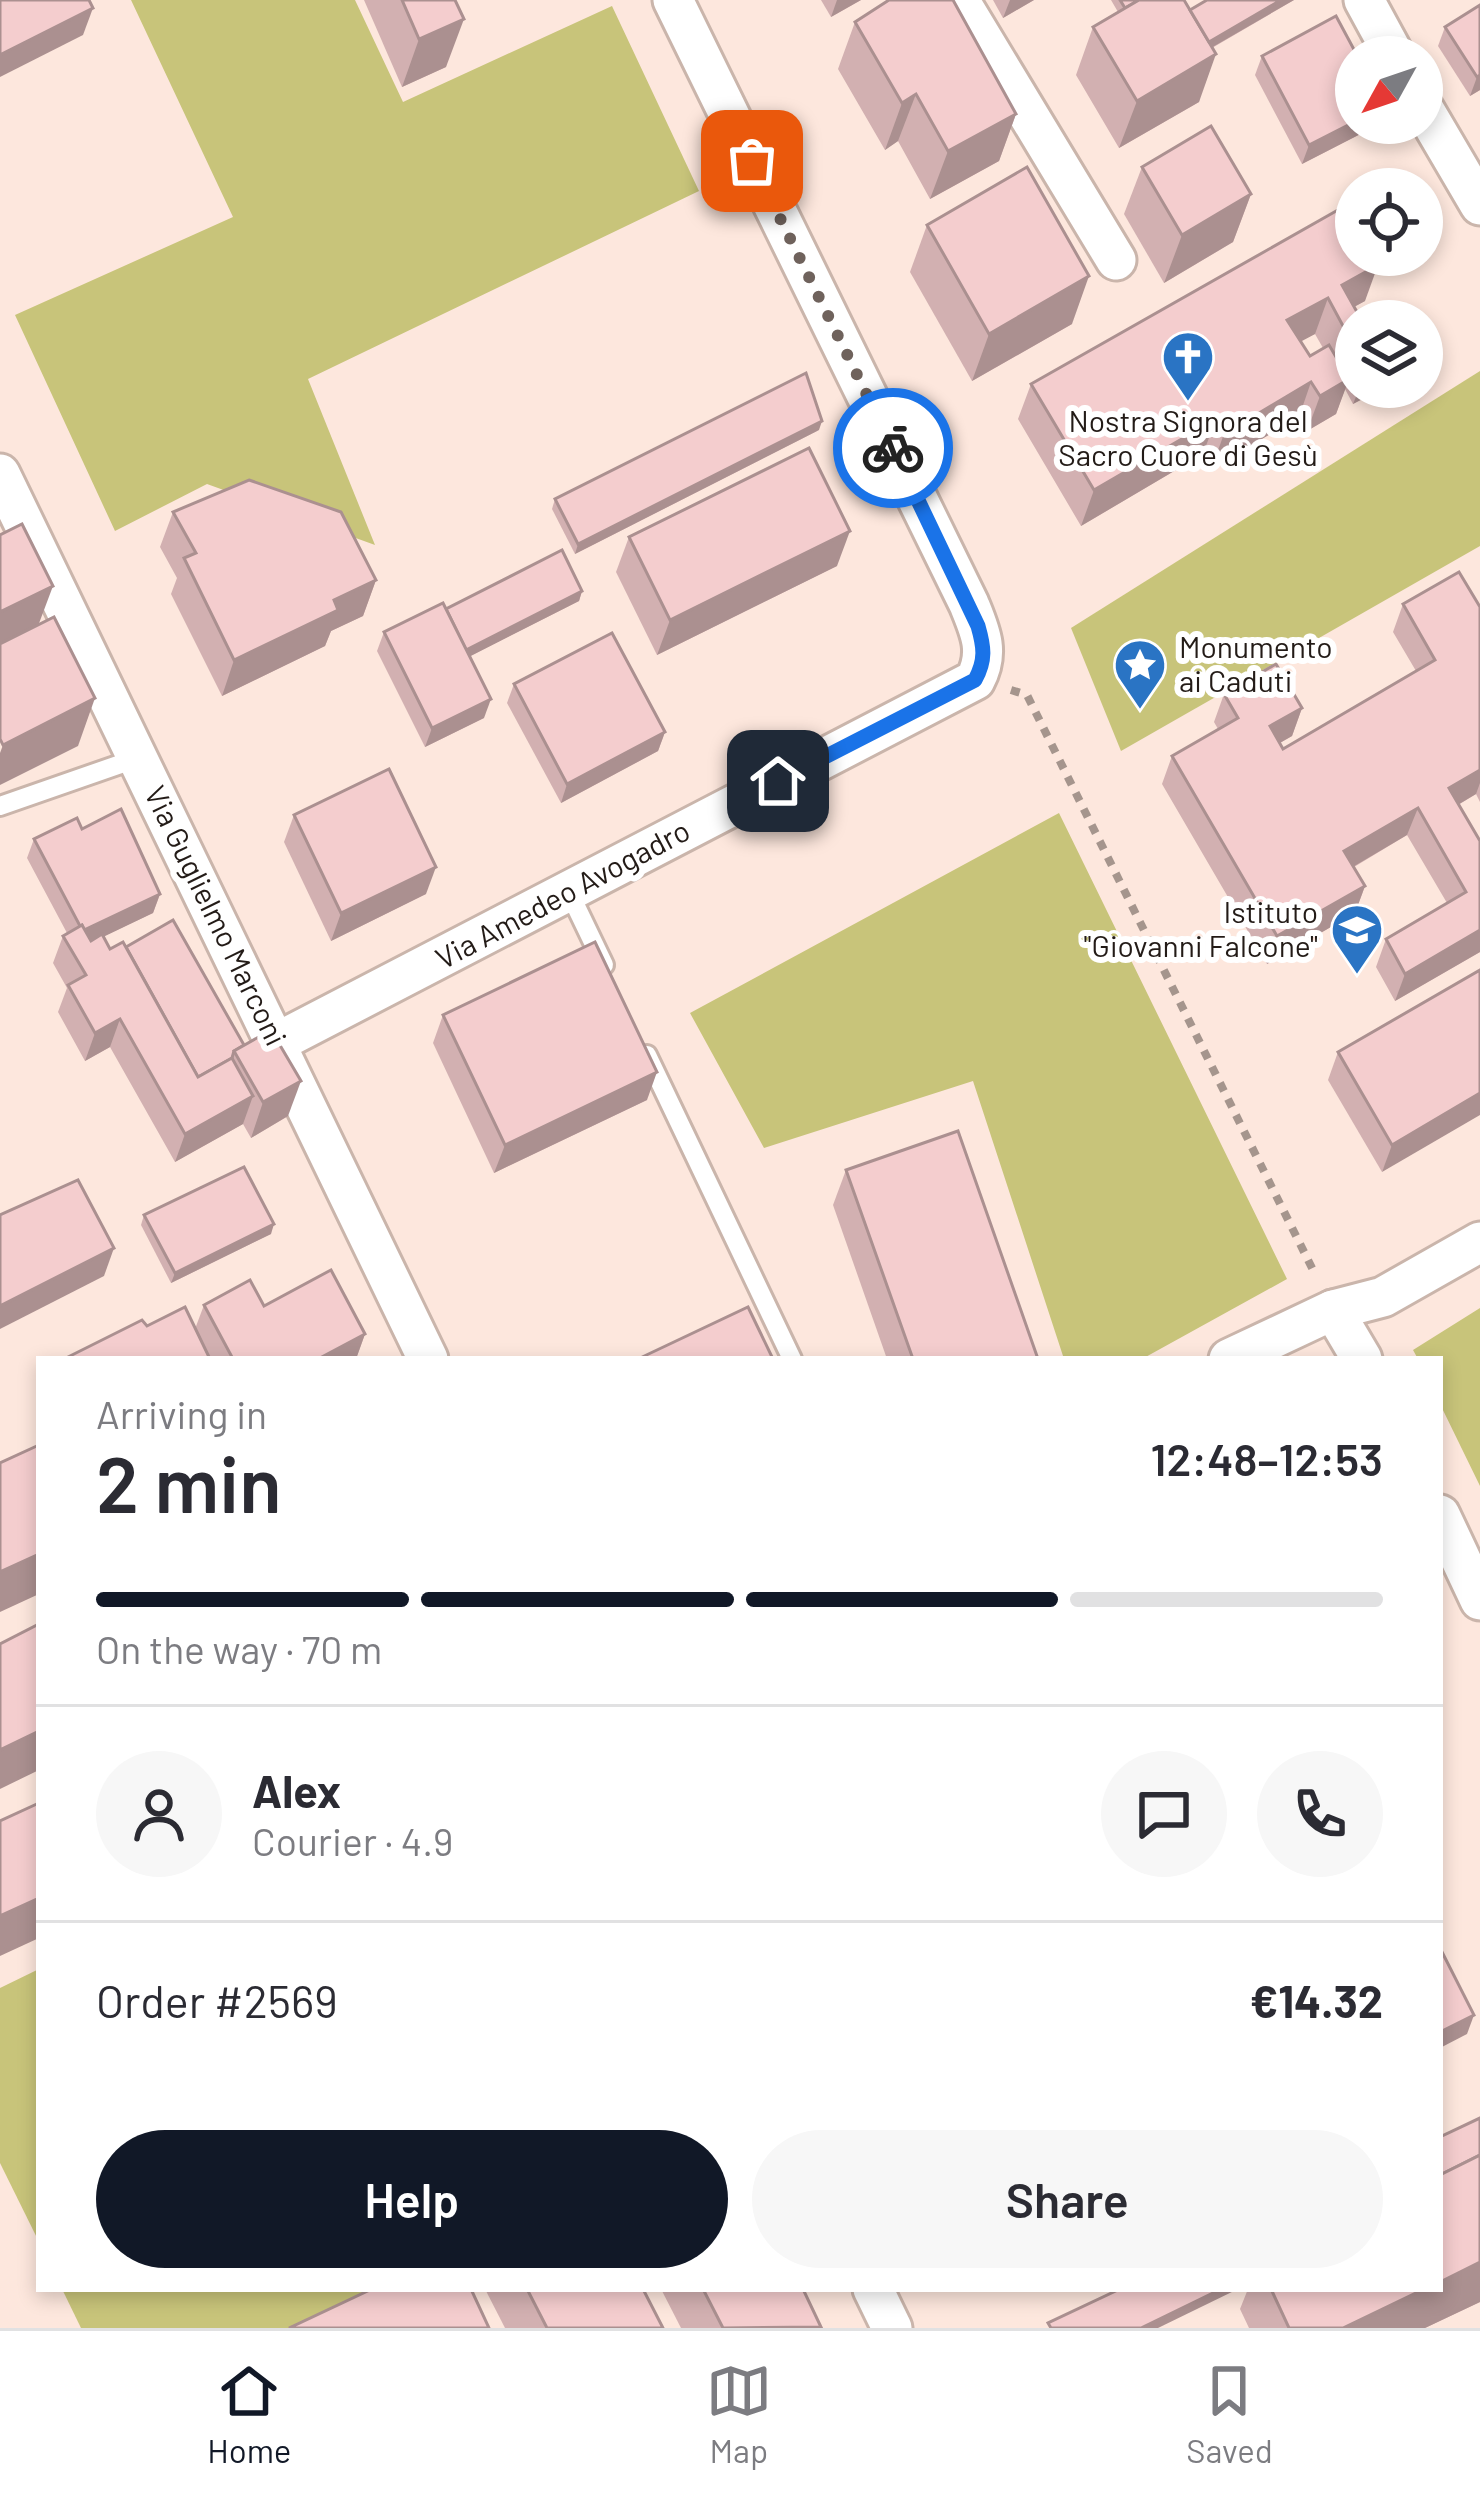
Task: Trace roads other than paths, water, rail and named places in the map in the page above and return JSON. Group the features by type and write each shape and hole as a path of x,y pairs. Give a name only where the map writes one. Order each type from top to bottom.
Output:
{"street":[{"name":"Via Amedeo Avogadro","path":"278,1042 975,680 985,650 969,604 674,0"},
{"path":"959,0 1116,260"},
{"path":"1364,0 1384,36"},
{"path":"1443,142 1480,205"},
{"name":"Via Guglielmo Marconi","path":"0,474 278,1042 395,1309 426,1356"},
{"path":"1234,1356 1333,1310 1383,1297 1480,1242"},
{"path":"1333,1310 1360,1356"},
{"path":"1443,1528 1452,1567 1480,1600"},
{"path":"874,2292 892,2328"}],"lane":[{"path":"0,806 138,758"},
{"path":"570,894 614,987"},
{"path":"633,1026 792,1356"}],"place":[{"name":"Nostra Signora del Sacro Cuore di Gesù","path":"1188,403"},
{"name":"Monumento ai Caduti","path":"1140,711"},
{"name":"Istituto \"Giovanni Falcone\"","path":"1357,976"}]}
